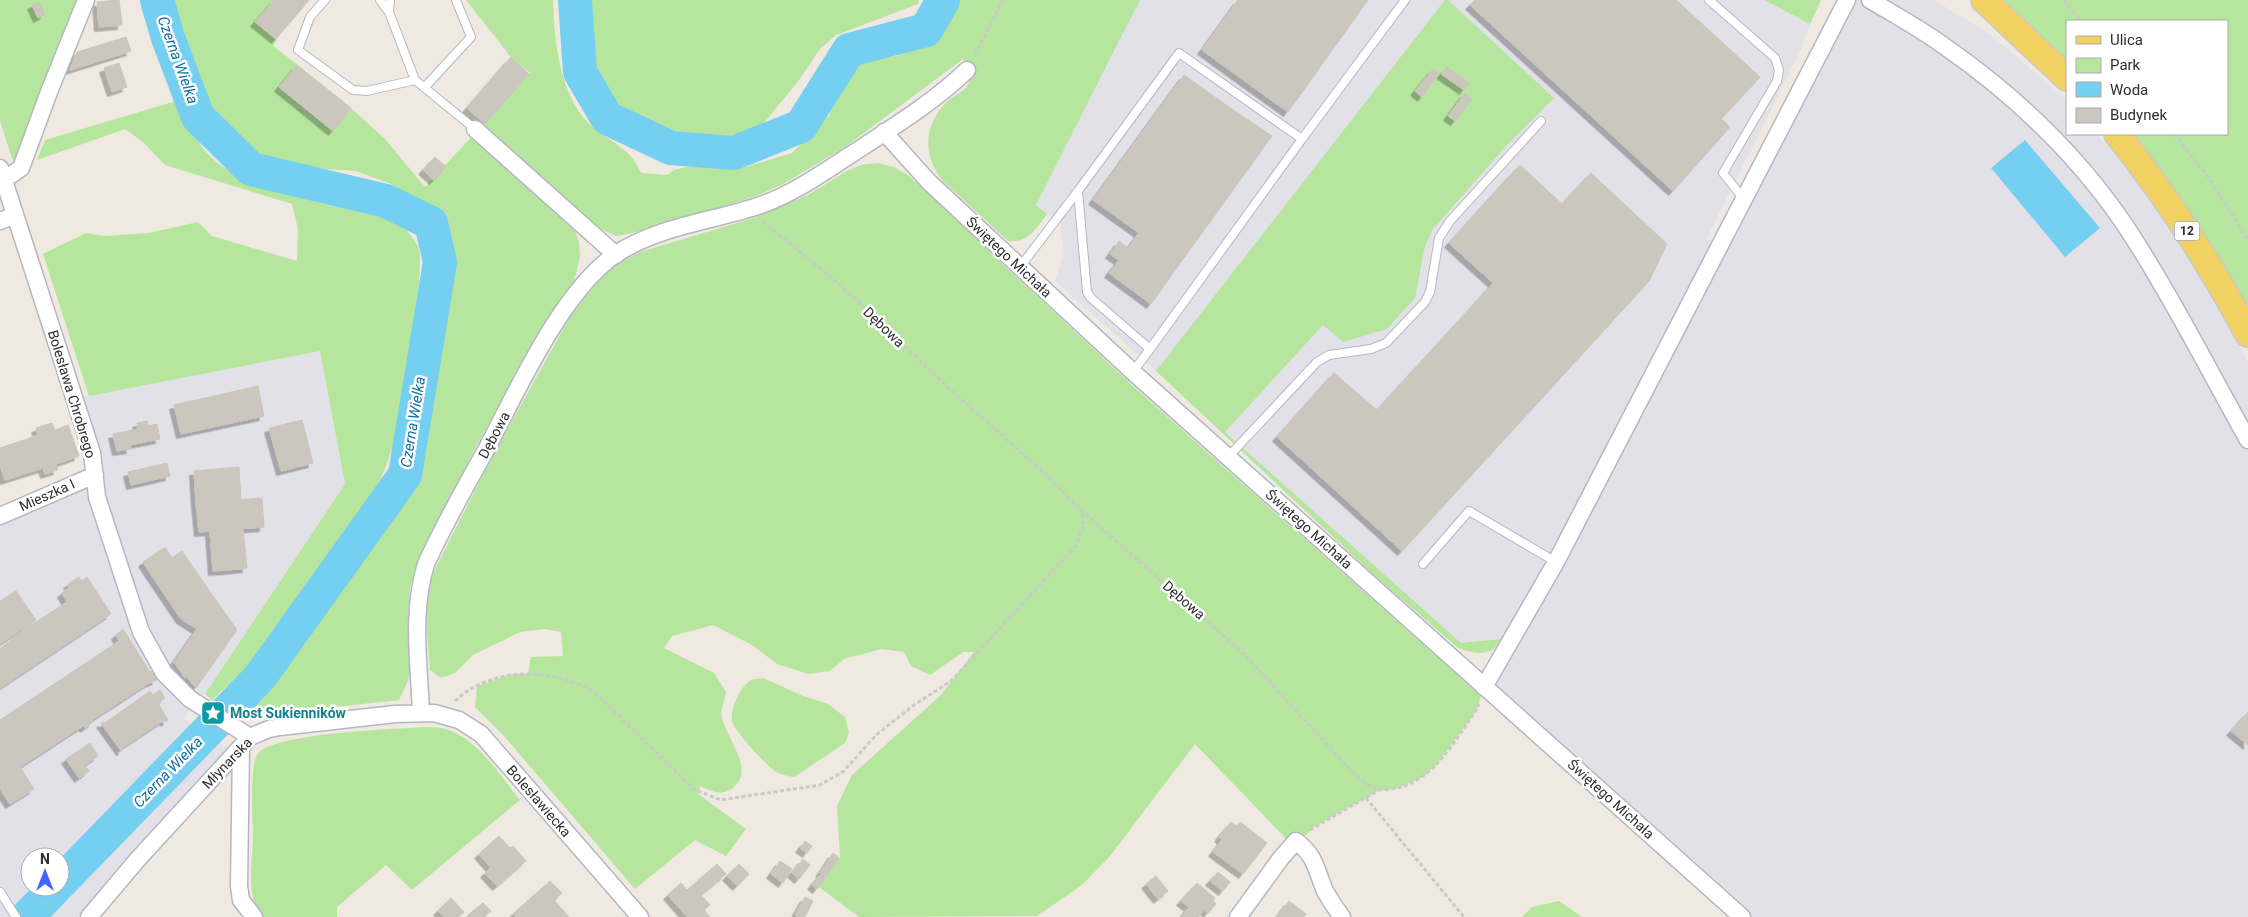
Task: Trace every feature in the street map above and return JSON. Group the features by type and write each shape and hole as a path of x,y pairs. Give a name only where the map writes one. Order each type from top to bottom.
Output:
{"main road":[{"path":"1984,0 2066,77"},
{"name":"12","path":"2118,135 2158,187 2248,334"}],"street":[{"path":"2,173 11,175 21,168 86,0"},
{"path":"1484,687 1556,562 1847,0"},
{"path":"1870,0 1944,45 1976,69 2014,101 2075,161 2134,238 2248,440"},
{"path":"747,209 772,200 808,182 955,82 967,70"},
{"path":"475,129 616,255"},
{"name":"Świętego Michała","path":"884,132 929,182 1133,372 1742,917"},
{"name":"Bolesława Chrobrego","path":"2,173 7,218 92,453 99,504 141,632 164,673 190,699 236,727 245,742"},
{"name":"Dębowa","path":"421,713 417,617 421,582 426,564 509,406 550,333 578,292 602,266 616,255 654,235 747,209"},
{"name":"Mieszka I","path":"0,516 95,475"},
{"name":"Bolesławiecka","path":"421,713 446,715 471,726 481,734 640,917"},
{"name":"Młynarska","path":"89,917 138,859 245,742 269,729 280,727 421,713"},
{"path":"245,742 239,886 241,900 254,917"},
{"path":"1238,917 1281,858 1296,842 1306,848 1313,858 1326,892 1342,917"}],"lane":[{"path":"325,0 310,17 298,50 353,90 367,90 416,80"},
{"path":"380,0 390,12 416,80 475,129"},
{"path":"390,0 390,12"},
{"path":"425,87 471,36 456,0"},
{"path":"1133,372 1405,0"},
{"path":"1709,0 1774,58 1779,70 1777,82 1723,172 1744,198"},
{"path":"1020,267 1179,52 1302,139"},
{"path":"1228,457 1317,362 1328,355 1371,349 1386,343 1425,302 1430,292 1439,238 1450,221 1541,121"},
{"path":"1078,191 1086,292 1150,349"},
{"path":"1422,564 1469,511 1556,562"},
{"path":"1,894 16,917"}],"path":[{"path":"967,70 1003,0"},
{"path":"2064,0 2080,20"},
{"path":"2175,135 2209,178 2248,240"},
{"name":"Dębowa","path":"747,209 838,283 1083,511 1244,654 1295,712 1355,775 1366,784 1379,790"},
{"path":"446,715 452,704 463,694 476,685 492,678 515,674 558,677 593,691 695,790 708,797 721,800 820,785 844,771 876,735 914,704 951,681 1076,546 1083,527 1083,511"},
{"path":"1296,842 1313,828 1379,790 1410,784 1423,777 1436,766 1475,712 1484,687"},
{"path":"1366,798 1464,917"}],"shaded area":[{"path":"1140,0 1764,0 1810,24 1800,52 1706,239 1721,242 1847,0 1934,0 1991,35 2066,99 2066,135 2098,135 2133,176 2201,275 2248,362 2248,917 1742,917 1484,687 1515,631 1500,639 1461,643 1055,281 1064,255 1060,223 1036,205"},
{"path":"320,351 345,484 208,690 183,718 234,752 147,836 84,917 0,917 0,516 94,475 75,398"}],"green space":[{"path":"0,0 80,0 17,160 13,161 0,121"},
{"path":"171,0 274,0 255,22 277,40 273,46 298,65 279,88 333,130 351,108 385,139 425,187 473,135 569,223 575,231 579,242 580,257 574,282 552,311 476,447 419,557 410,588 408,614 410,671 408,681 399,700 245,717 247,706 286,659 351,571 416,471 427,438 430,382 451,238 448,227 434,209 391,184 356,171 299,167 256,157 220,125 193,82 181,46 182,34"},
{"path":"466,0 553,0 555,34 561,69 574,103 583,117 595,129 627,152 641,173 667,175 674,170 691,166 736,170 792,153 829,116 847,70 866,59 897,56 934,37 961,0 1140,0 1036,205 1047,214 1031,234 1021,240 1008,241 943,181 931,160 928,138 935,118 941,108 967,87 969,82 969,75 963,59 845,147 783,184 756,196 642,231 616,236 597,227 483,127 530,73 511,57"},
{"path":"589,0 919,0 918,4 836,35 820,49 799,80 759,129 747,135 725,140 693,138 650,128 631,117 603,89 591,63 587,20"},
{"path":"1445,0 1448,0 1554,98 1508,144 1433,229 1425,246 1415,298 1387,329 1343,342 1323,325 1225,432 1461,643 1500,639 1493,649 1482,653 1475,653 1457,647 1374,575 1156,371"},
{"path":"1764,0 1821,0 1810,24"},
{"path":"1999,0 2248,0 2248,311 2132,135 2228,135 2228,20 2066,20 2066,59"},
{"path":"176,101 201,146 213,159 229,171 249,181 298,197 393,220 406,229 418,246 420,256 419,282 394,444 371,505 328,565 244,670 212,700 205,694 345,484 320,351 89,396 43,254 86,233 105,236 149,233 198,222 212,236 297,261 298,229 292,204 165,165 143,142 125,129 37,160 45,140"},
{"path":"878,163 894,167 908,175 1135,388 1481,696 1475,712 1437,764 1423,777 1395,789 1379,790 1315,826 1294,847 1195,744 1110,856 1082,885 1037,916 859,917 819,887 840,857 837,806 852,775 941,695 974,652 963,652 930,675 911,666 904,652 881,649 844,659 830,671 808,674 777,664 752,645 713,625 672,636 664,648 714,673 726,692 722,718 737,752 742,770 740,779 731,789 718,792 700,786 698,794 746,829 726,856 695,840 635,889 504,736 475,707 477,686 513,674 528,674 531,657 563,656 561,632 545,629 520,632 473,655 455,673 441,678 430,670 426,619 429,581 492,457 571,315 612,266 640,252 757,217 808,195 847,171 861,165"},
{"path":"763,678 803,696 828,704 845,717 849,733 845,743 794,777 786,776 771,768 744,740 732,721 734,705 743,688 751,680"},
{"path":"424,727 448,730 462,736 481,752 520,800 412,890 386,865 337,907 337,917 262,917 254,900 251,880 253,839 252,784 257,755 266,748 308,737"},
{"path":"1559,901 1582,917 1522,917 1532,907"}],"water":[{"path":"2025,140 2100,228 2065,257 1991,168"}],"building":[{"path":"119,0 122,25 99,27 97,2"},
{"path":"274,0 309,0 276,39 255,22"},
{"path":"1238,0 1305,0 1246,82 1202,50"},
{"path":"1305,0 1368,0 1288,112 1246,82"},
{"path":"1475,0 1592,0 1730,127 1673,191 1470,5"},
{"path":"1592,0 1636,0 1615,22"},
{"path":"1636,0 1676,0 1760,77 1721,119 1615,22"},
{"path":"39,2 45,14 38,18 32,5"},
{"path":"126,37 131,51 70,70 77,52"},
{"path":"511,57 529,74 485,124 467,108"},
{"path":"119,63 127,87 112,92 104,68"},
{"path":"297,65 351,108 333,131 279,87"},
{"path":"1447,67 1469,83 1464,90 1441,74"},
{"path":"1433,69 1439,74 1422,97 1415,91"},
{"path":"1184,75 1229,107 1139,233 1093,200"},
{"path":"1465,93 1472,99 1455,121 1448,116"},
{"path":"1229,107 1272,136 1181,262 1139,233"},
{"path":"435,157 446,167 434,180 423,170"},
{"path":"1520,165 1562,204 1591,173 1667,244 1649,281 1402,551 1277,437 1334,373 1377,410 1470,309 1493,283 1449,243"},
{"path":"1139,233 1181,262 1151,304 1109,273 1119,260 1110,254 1119,241 1128,248"},
{"path":"258,386 264,416 190,432 183,403"},
{"path":"183,403 190,432 181,434 174,405"},
{"path":"302,420 313,463 281,471 269,428"},
{"path":"147,421 148,426 157,424 160,439 130,445 131,449 117,451 113,434 138,429 137,423"},
{"path":"52,423 55,430 68,425 79,456 56,464 58,470 45,474 33,437 38,435 36,428"},
{"path":"33,437 43,468 5,480 0,465 0,448"},
{"path":"167,463 170,476 131,485 128,472"},
{"path":"239,467 241,499 196,503 194,471"},
{"path":"262,498 264,527 199,532 196,503"},
{"path":"243,528 247,568 228,570 225,530"},
{"path":"225,530 228,570 213,571 210,532"},
{"path":"165,547 172,558 150,573 143,562"},
{"path":"182,551 213,596 181,619 150,573"},
{"path":"79,577 81,581 87,577 111,614 0,688 0,649 25,629 67,602 62,593 70,587 68,584"},
{"path":"16,591 36,620 0,644 0,601"},
{"path":"213,596 237,630 196,688 187,677 185,678 174,662 197,629 181,619"},
{"path":"123,629 157,680 149,683 92,720 93,722 85,728 83,726 0,780 0,720 119,641 116,635"},
{"path":"160,690 165,698 158,703 168,720 165,722 164,720 122,748 123,750 121,751 101,723 105,723 150,691 153,695"},
{"path":"2248,712 2248,745 2231,731"},
{"path":"90,743 98,756 85,765 89,771 79,778 66,759"},
{"path":"20,767 34,789 10,804 0,789 0,780"},
{"path":"1231,822 1237,826 1240,822 1267,843 1243,874 1213,852 1222,840 1219,837"},
{"path":"499,836 510,848 513,846 526,861 503,881 479,854"},
{"path":"805,841 812,846 807,853 800,848"},
{"path":"833,853 839,858 826,877 820,873"},
{"path":"803,859 810,865 799,879 792,873"},
{"path":"780,861 792,869 783,883 771,874"},
{"path":"717,864 726,874 701,895 693,885"},
{"path":"739,864 749,874 737,886 727,876"},
{"path":"491,868 503,881 497,886 485,873"},
{"path":"1218,872 1230,882 1223,891 1210,881"},
{"path":"820,875 825,879 817,889 812,885"},
{"path":"1156,876 1168,891 1158,899 1146,884"},
{"path":"550,881 562,893 554,900 569,917 516,917 513,914"},
{"path":"681,883 687,890 693,885 701,895 682,911 668,895"},
{"path":"1197,883 1215,898 1213,901 1216,904 1208,913 1204,910 1198,917 1181,917 1189,907 1181,901"},
{"path":"701,895 710,905 704,910 710,917 687,917 682,911"},
{"path":"805,897 813,901 805,917 797,917 795,915"},
{"path":"451,898 464,912 458,917 444,917 438,911"},
{"path":"1289,901 1306,914 1304,917 1277,917"},
{"path":"483,903 491,911 484,917 466,917"}],"waterway":[{"name":"Czerna Wielka","path":"70,873 260,677 405,475 440,262 431,223 386,201 251,169 198,117 168,38 157,0"},
{"name":"Czerna Wielka","path":"575,0 580,72 607,118 671,148 734,153 801,126 849,50 926,30 943,0"},
{"name":"Czerna Wielka","path":"27,917 46,897"}],"place":[{"name":"Most Sukienników","path":"213,713"}]}
